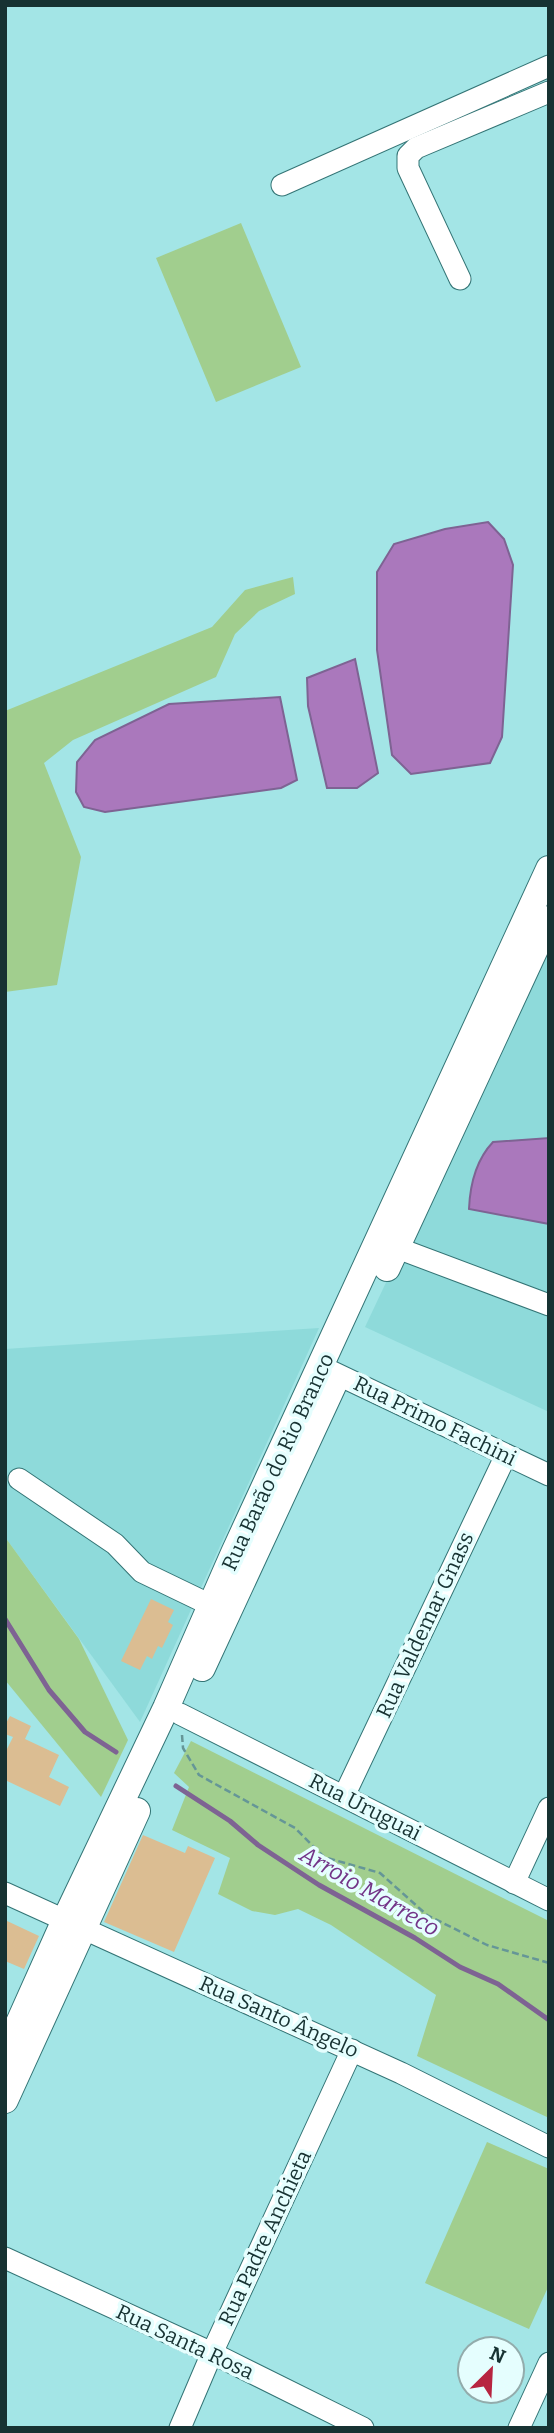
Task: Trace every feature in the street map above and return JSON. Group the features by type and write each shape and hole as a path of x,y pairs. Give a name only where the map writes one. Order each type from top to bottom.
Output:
{"main road":[{"name":"Rua Barão do Rio Branco","path":"5,2100 75,1924 388,1245 549,869"},
{"name":"Rua Barão do Rio Branco","path":"388,1245 549,919"},
{"name":"Rua Barão do Rio Branco","path":"122,1821 180,1714 220,1610"},
{"name":"Rua Barão do Rio Branco","path":"5,2054 75,1924"}],"street":[{"path":"282,185 549,66"},
{"path":"460,279 408,168 408,156 416,148 549,92"},
{"path":"388,1245 549,1305"},
{"name":"Rua Primo Fachini","path":"330,1371 549,1475"},
{"name":"Rua Valdemar Gnass","path":"344,1796 506,1455"},
{"path":"19,1479 115,1545 142,1572 220,1610"},
{"name":"Rua Uruguai","path":"180,1714 549,1900"},
{"path":"514,1883 549,1808"},
{"name":"Rua Santo Ângelo","path":"5,1893 352,2050 549,2147"},
{"name":"Rua Padre Anchieta","path":"180,2428 352,2050"},
{"name":"Rua Santa Rosa","path":"5,2258 212,2353 363,2428"},
{"path":"519,2428 549,2363"}],"path":[{"path":"180,1714 183,1748 199,1775 295,1828 324,1857 380,1873 427,1915 487,1945 549,1963"}],"shaded area":[{"path":"488,522 504,539 513,565 502,737 490,763 411,774 392,755 377,650 377,572 394,544 445,529"},
{"path":"355,659 378,773 357,788 327,788 308,706 307,678"},
{"path":"280,697 297,780 281,788 105,812 84,807 76,792 77,762 95,740 169,704"},
{"path":"549,937 549,1412 365,1327"},
{"path":"549,1138 549,1224 469,1209 475,1173 493,1142"},
{"path":"319,1328 140,1722 5,1537 5,1349"}],"green space":[{"path":"241,223 301,367 216,402 156,258"},
{"path":"293,577 295,594 259,611 235,634 216,677 73,740 44,763 81,857 57,985 5,992 5,711 212,627 245,590"},
{"path":"5,1537 79,1639 128,1740 101,1797 5,1680"},
{"path":"191,1741 549,1921 549,2118 417,2056 436,1995 331,1925 298,1909 275,1915 252,1911 218,1894 230,1858 172,1830 189,1787 174,1773"},
{"path":"487,2142 549,2169 549,2285 529,2329 425,2283"}],"building":[{"path":"151,1599 174,1610 168,1622 173,1625 162,1648 158,1646 152,1659 147,1656 140,1670 121,1661"},
{"path":"10,1716 31,1726 25,1739 59,1755 49,1777 69,1787 60,1806 5,1780 5,1753 13,1737 5,1734 5,1725"},
{"path":"143,1835 185,1853 188,1846 215,1858 174,1952 104,1922"},
{"path":"5,1920 39,1936 24,1969 5,1961"}],"waterway":[{"name":"Arroio Marreco","path":"5,1619 49,1690 85,1732 116,1752"},
{"name":"Arroio Marreco","path":"176,1786 319,1885 415,1938 460,1967 498,1984 549,2020"}]}
